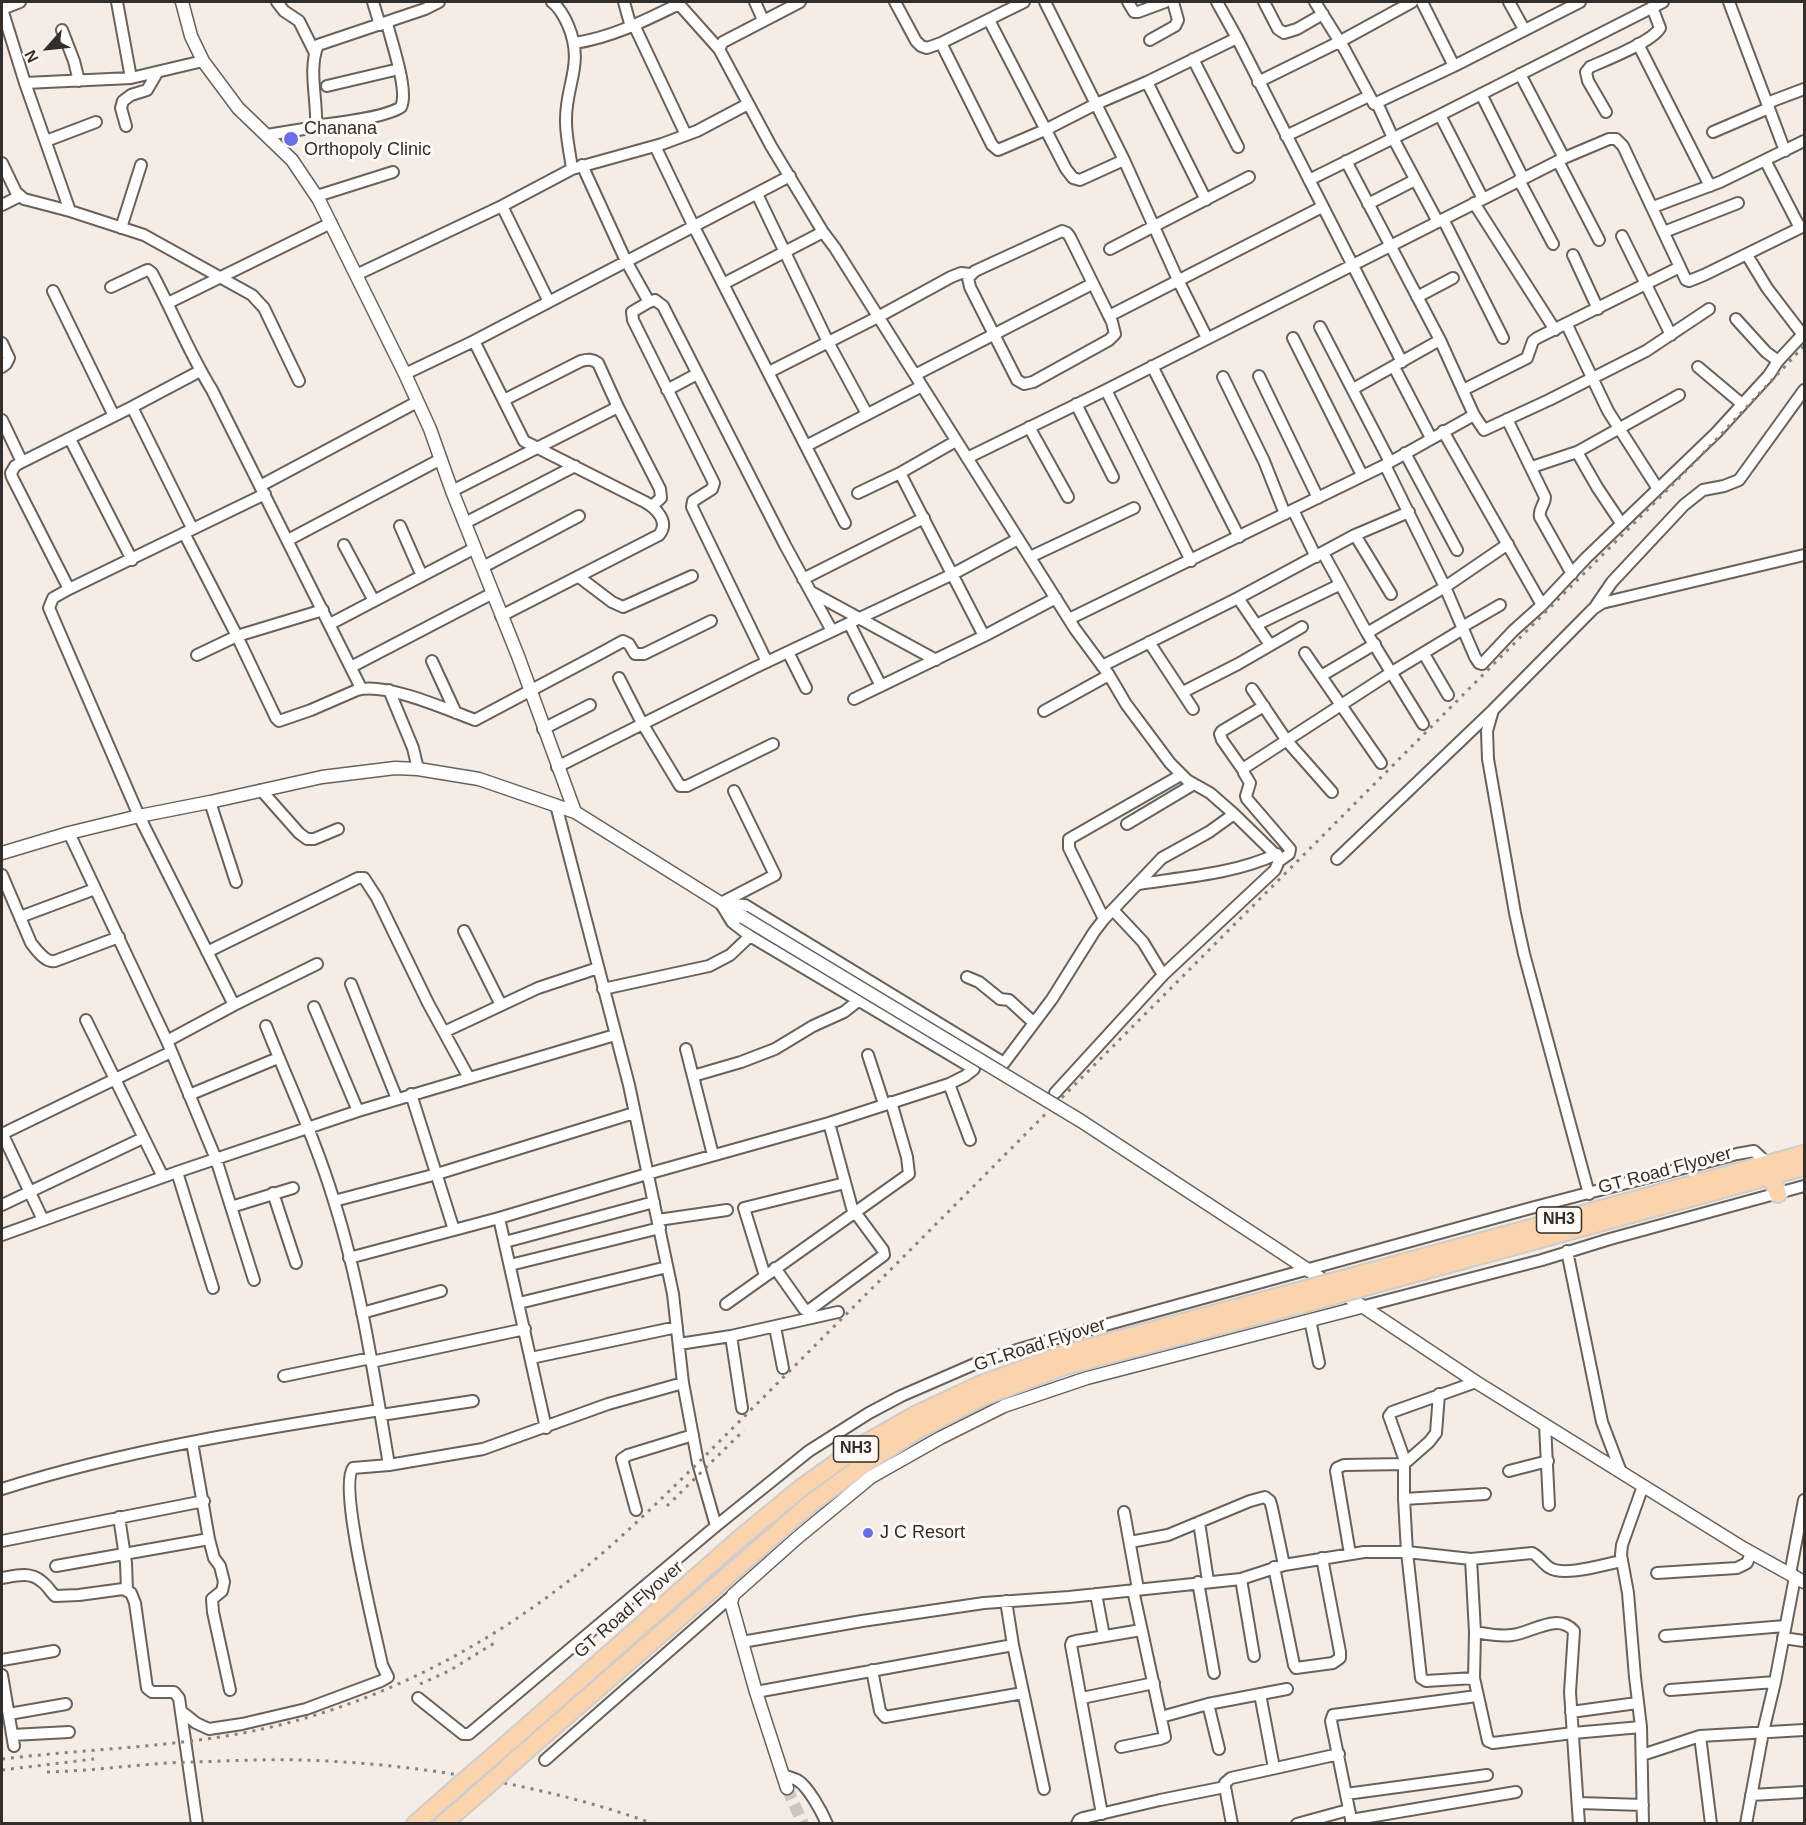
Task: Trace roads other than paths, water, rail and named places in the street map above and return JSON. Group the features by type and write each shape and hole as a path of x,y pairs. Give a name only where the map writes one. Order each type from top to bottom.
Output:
{"highway":[{"name":"GT Road Flyover","path":"1770,1170 1804,1154"},
{"name":"GT Road Flyover","path":"443,1824 810,1504 867,1462 921,1428 982,1397 1065,1366 1297,1298 1770,1170 1804,1167"},
{"path":"1770,1170 1778,1194"},
{"name":"GT Road Flyover","path":"416,1824 738,1540 801,1488 857,1448 907,1419 979,1385 1064,1354 1297,1298"}],"street":[{"path":"20,2 2,9 25,83 70,211"},
{"path":"117,2 131,78"},
{"path":"182,2 191,36 203,61 238,108 292,160 317,196 405,374 430,429 575,812"},
{"path":"277,2 284,11 299,21 315,53"},
{"path":"267,135 376,115 398,109 403,103 399,69 384,24 373,2"},
{"path":"314,126 316,123 315,53 318,45 384,24 439,2"},
{"path":"552,2 563,15 574,43 574,68 566,122 577,167 649,302"},
{"path":"624,2 633,26 686,135"},
{"path":"755,2 763,20"},
{"path":"719,49 723,42 800,2"},
{"path":"895,2 921,46 927,48 1024,2"},
{"path":"1045,2 1124,160 1207,338"},
{"path":"1128,2 1134,12 1138,12 1165,2"},
{"path":"1150,40 1175,26 1178,20 1173,2"},
{"path":"1216,2 1237,38 1352,266 1431,438"},
{"path":"1264,2 1278,29 1284,33 1289,33 1323,14"},
{"path":"1315,2 1373,100 1503,338"},
{"path":"1258,82 1339,42 1412,2"},
{"path":"1422,2 1454,66"},
{"path":"1509,2 1524,29"},
{"path":"1286,136 1454,66 1580,2"},
{"path":"1309,180 1663,2"},
{"path":"1729,2 1785,151"},
{"path":"574,43 605,37 633,26 678,3 719,49 771,146 823,232 1069,620 1106,671 1126,704 1181,775 1210,793 1278,857"},
{"path":"1606,112 1588,81 1586,72 1660,30 1660,24 1652,7"},
{"path":"989,20 1065,169 1076,180 1088,177 1124,160"},
{"path":"62,30 79,81"},
{"path":"941,43 995,149 1002,149 1237,38"},
{"path":"1638,44 1710,186"},
{"path":"1193,59 1238,147"},
{"path":"25,83 131,78 203,61"},
{"path":"327,86 399,69"},
{"path":"126,126 121,108 123,101 131,95 147,90 157,73"},
{"path":"1520,74 1599,240"},
{"path":"1147,82 1206,200"},
{"path":"1713,132 1804,89"},
{"path":"1481,94 1553,244"},
{"path":"356,275 502,206 577,167 656,146 686,135 748,104"},
{"path":"1440,116 1479,201 1555,330"},
{"path":"46,141 96,122"},
{"path":"967,458 1561,159 1609,139 1616,139 1623,146 1686,280 1689,281 1802,227 1765,160"},
{"path":"1653,207 1710,186 1804,141"},
{"path":"656,146 693,225 845,523"},
{"path":"1346,161 1440,340 1474,414 1484,430 1646,351 1709,309"},
{"path":"2,164 20,196 157,241 252,295 264,308 298,381"},
{"path":"121,228 141,165"},
{"path":"317,196 393,172"},
{"path":"405,374 474,341 790,176"},
{"path":"1110,249 1249,177"},
{"path":"1368,204 1415,180"},
{"path":"758,194 828,342 867,414"},
{"path":"2,205 20,196"},
{"path":"1664,232 1738,203"},
{"path":"502,206 549,302"},
{"path":"1109,316 1322,207"},
{"path":"168,303 331,223"},
{"path":"768,372 959,273 970,274 1062,231 1070,237 1115,328 1114,337 1028,384 1020,382 970,287 970,274"},
{"path":"723,284 823,232"},
{"path":"1622,236 1671,335"},
{"path":"1573,255 1598,309"},
{"path":"1320,327 1353,389 1477,661 1482,664 1621,523 1716,433 1804,334 1767,288 1747,255"},
{"path":"1463,390 1527,358 1533,341 1680,267"},
{"path":"111,287 148,270 152,273 361,688"},
{"path":"1417,297 1453,278"},
{"path":"915,375 1092,284"},
{"path":"53,291 114,416"},
{"path":"767,662 692,507 693,501 712,489 714,483 632,315 635,309 649,302 655,300 663,306 832,631"},
{"path":"1737,319 1766,352 1778,361"},
{"path":"1567,325 1608,411 1658,489"},
{"path":"1293,338 1362,475"},
{"path":"1353,389 1440,340"},
{"path":"474,341 524,441 652,506 664,523 664,528 659,535 501,616"},
{"path":"2,343 9,358 2,367"},
{"path":"504,400 587,359 598,363 662,494 652,506"},
{"path":"1152,366 1239,537"},
{"path":"1698,367 1742,404"},
{"path":"69,589 12,477 12,470 22,462 200,371"},
{"path":"667,390 697,374"},
{"path":"1259,376 1318,498"},
{"path":"1222,377 1289,512 1339,585 1423,724"},
{"path":"806,446 922,386"},
{"path":"1106,390 1191,561"},
{"path":"1337,859 1493,710 1593,609 1612,582 1691,499 1703,489 1724,486 1738,480 1804,390"},
{"path":"1532,468 1577,452 1678,395"},
{"path":"234,1005 139,816 50,612 49,604 53,598 69,589 188,531 417,402"},
{"path":"1076,404 1113,477"},
{"path":"132,407 278,721 281,722 361,688 389,690 475,720 619,642 626,642 635,654 644,654 711,621"},
{"path":"452,491 618,407"},
{"path":"1069,620 1387,464 1474,414"},
{"path":"1507,419 1545,497 1539,513 1540,517 1572,574"},
{"path":"2,420 22,462"},
{"path":"1029,427 1068,497"},
{"path":"1443,431 1542,605"},
{"path":"70,439 132,560"},
{"path":"858,493 900,473 956,441"},
{"path":"1577,452 1621,523"},
{"path":"1405,453 1457,550"},
{"path":"288,540 441,459"},
{"path":"465,523 575,466"},
{"path":"900,473 984,636"},
{"path":"1030,557 1134,507"},
{"path":"1044,711 1149,642 1238,598 1355,535 1409,512"},
{"path":"483,567 579,516"},
{"path":"803,579 924,518"},
{"path":"400,526 422,576"},
{"path":"1355,535 1391,594"},
{"path":"557,767 767,662 951,575 1018,539"},
{"path":"1367,633 1445,587 1508,544"},
{"path":"344,545 374,601"},
{"path":"330,624 475,548"},
{"path":"1593,609 1602,603 1625,597 1804,555"},
{"path":"579,577 612,602 623,607 692,576"},
{"path":"1256,625 1339,585"},
{"path":"811,592 936,660"},
{"path":"351,667 493,593"},
{"path":"854,699 1056,598"},
{"path":"1238,598 1270,645"},
{"path":"1243,770 1247,765 1500,605"},
{"path":"197,655 237,636 323,610"},
{"path":"849,623 881,686"},
{"path":"1183,692 1302,627"},
{"path":"1149,642 1193,709"},
{"path":"1321,676 1375,644"},
{"path":"789,652 806,688"},
{"path":"1305,653 1381,763"},
{"path":"1424,654 1448,695"},
{"path":"432,661 456,713"},
{"path":"619,678 677,783 684,786 773,744"},
{"path":"1252,689 1287,741 1332,792"},
{"path":"389,690 413,748 418,769"},
{"path":"543,729 590,705"},
{"path":"1139,884 1241,867 1289,854 1290,849 1247,799 1250,783 1220,734 1264,706"},
{"path":"1493,710 1487,731 1488,759 1515,913 1589,1194"},
{"path":"2,853 69,833 261,789 322,777 395,768 418,769 479,779 575,812 742,917 1071,1115 1476,1382 1751,1553 1797,1578"},
{"path":"1104,919 1069,848 1069,838 1181,775"},
{"path":"1127,824 1194,784"},
{"path":"261,789 299,833 307,839 314,839 338,829"},
{"path":"720,903 775,875 734,791"},
{"path":"210,802 236,882"},
{"path":"556,805 615,1035 659,1224 677,1327 683,1383 704,1488 716,1526"},
{"path":"720,903 745,905 1004,1063 1052,999 1104,919 1162,858 1202,836 1234,814"},
{"path":"69,833 167,1041 216,1159 254,1280"},
{"path":"1055,1093 1163,975 1275,870 1278,857"},
{"path":"2,875 36,950 52,962 119,937"},
{"path":"207,952 362,877 377,898 469,1078"},
{"path":"20,917 95,889"},
{"path":"349,1258 499,1218 829,1123 949,1084 975,1069 750,936 732,922 720,903"},
{"path":"1113,910 1143,942 1163,975"},
{"path":"464,932 501,1005"},
{"path":"603,989 710,966 730,954 750,936"},
{"path":"167,1041 317,964"},
{"path":"444,1032 546,985 598,968"},
{"path":"968,977 979,982 1000,999 1009,1000 1034,1023"},
{"path":"351,984 397,1099"},
{"path":"693,1076 776,1049 813,1026 844,1012 858,1001"},
{"path":"314,1007 358,1111"},
{"path":"86,1020 163,1177"},
{"path":"266,1026 309,1127 334,1201 362,1312 389,1465"},
{"path":"2,1235 177,1172 358,1111 615,1035"},
{"path":"686,1049 713,1155"},
{"path":"43,1220 2,1134 171,1052"},
{"path":"726,1304 910,1173 907,1157 888,1103 868,1055"},
{"path":"189,1095 279,1058"},
{"path":"949,1084 970,1140"},
{"path":"411,1094 454,1230"},
{"path":"334,1201 437,1174 634,1113"},
{"path":"775,1268 804,1309 808,1311 884,1255 883,1250 855,1213 829,1123"},
{"path":"2,1205 143,1138"},
{"path":"418,1698 463,1734 470,1734 716,1526 809,1451 902,1396 955,1372 1012,1350 1737,1154 1754,1151 1770,1170"},
{"path":"177,1172 213,1288"},
{"path":"765,1276 744,1208 845,1183"},
{"path":"545,1760 797,1538 871,1477 940,1438 1004,1406 1087,1378 1361,1307 1804,1186"},
{"path":"231,1207 293,1188"},
{"path":"273,1193 296,1263"},
{"path":"505,1242 654,1202"},
{"path":"510,1265 659,1224 727,1210"},
{"path":"499,1218 546,1428"},
{"path":"1568,1251 1602,1422 1621,1472"},
{"path":"519,1303 667,1267"},
{"path":"362,1312 441,1291"},
{"path":"679,1344 775,1327 838,1312"},
{"path":"1310,1320 1319,1363"},
{"path":"531,1358 677,1327"},
{"path":"775,1327 783,1368"},
{"path":"284,1376 525,1329"},
{"path":"730,1336 742,1408"},
{"path":"1474,1678 1426,1681 1421,1678 1407,1552 1404,1464 1389,1416 1392,1412 1476,1382"},
{"path":"182,1712 196,1723 209,1729 242,1724 306,1709 388,1677 382,1665 356,1549 349,1474 355,1468 389,1465 483,1449 608,1404 683,1383"},
{"path":"1350,1554 1337,1468 1344,1465 1404,1464 1436,1433 1439,1394"},
{"path":"2,1487 91,1463 192,1442 380,1412 473,1401"},
{"path":"1545,1425 1549,1505"},
{"path":"636,1509 621,1459 627,1455 693,1435"},
{"path":"192,1442 209,1539 224,1582 222,1591 212,1599 230,1690"},
{"path":"1509,1471 1548,1461"},
{"path":"1643,1486 1622,1545 1641,1726 1643,1824"},
{"path":"1404,1499 1485,1494"},
{"path":"1130,1542 1163,1537 1265,1497 1270,1501 1272,1508 1296,1668 1333,1663 1340,1658 1322,1558"},
{"path":"1746,1824 1762,1732 1797,1578 1804,1500"},
{"path":"2,1541 204,1501"},
{"path":"1121,1747 1163,1738 1165,1733 1141,1630 1125,1512"},
{"path":"119,1517 125,1554 127,1590"},
{"path":"1199,1522 1203,1582 1214,1673"},
{"path":"56,1566 209,1539"},
{"path":"742,1642 862,1621 1006,1601 1241,1579 1279,1566 1373,1551 1471,1559 1532,1552 1548,1567 1558,1571 1622,1561"},
{"path":"1657,1573 1737,1569 1747,1563 1751,1553"},
{"path":"1471,1559 1475,1632 1474,1678 1486,1736 1490,1742 1641,1726"},
{"path":"2,1578 33,1576 40,1579 56,1596 116,1589 127,1590 131,1593 135,1603 147,1688 152,1692 174,1692 179,1698 197,1824"},
{"path":"1241,1579 1254,1656"},
{"path":"1096,1594 1104,1636"},
{"path":"733,1595 732,1610 787,1788"},
{"path":"1006,1601 1013,1645 1044,1789"},
{"path":"1475,1632 1513,1635 1551,1623 1572,1628 1575,1634 1570,1692 1579,1824"},
{"path":"1102,1814 1071,1645 1076,1641 1141,1630"},
{"path":"1665,1636 1784,1632 1804,1641"},
{"path":"756,1692 1013,1645"},
{"path":"2,1660 54,1651"},
{"path":"872,1671 880,1711 885,1717 1023,1693"},
{"path":"2,1675 13,1741 69,1732"},
{"path":"1671,1690 1775,1682"},
{"path":"1082,1698 1154,1683"},
{"path":"1161,1717 1208,1704 1287,1689"},
{"path":"1260,1694 1274,1768"},
{"path":"1350,1818 1331,1721 1333,1715 1477,1696"},
{"path":"1571,1712 1637,1703"},
{"path":"9,1714 66,1704"},
{"path":"1208,1704 1219,1749"},
{"path":"1642,1755 1700,1736 1804,1730"},
{"path":"1700,1736 1711,1824"},
{"path":"1232,1824 1224,1787 1227,1779 1339,1754"},
{"path":"783,1775 796,1779 803,1785 827,1824"},
{"path":"1346,1794 1486,1775"},
{"path":"1077,1824 1079,1820 1102,1814 1224,1787"},
{"path":"1297,1824 1516,1792"},
{"path":"1751,1795 1804,1792"},
{"path":"1579,1803 1643,1805"}],"tunnel":[{"path":"787,1788 803,1824"}],"railway":[{"path":"2,1759 145,1746 232,1735 281,1725 330,1710 377,1693 467,1649 511,1622 592,1562 698,1463 1693,464 1804,346"},
{"path":"667,1506 744,1430"},
{"path":"420,1684 449,1671 496,1642"},
{"path":"2,1770 94,1759"},
{"path":"47,1772 174,1763 260,1760 345,1762 435,1771 525,1787 613,1810 654,1824"}],"place":[{"name":"Chanana Orthopoly Clinic","path":"291,139"},
{"name":"J C Resort","path":"868,1533"}]}
